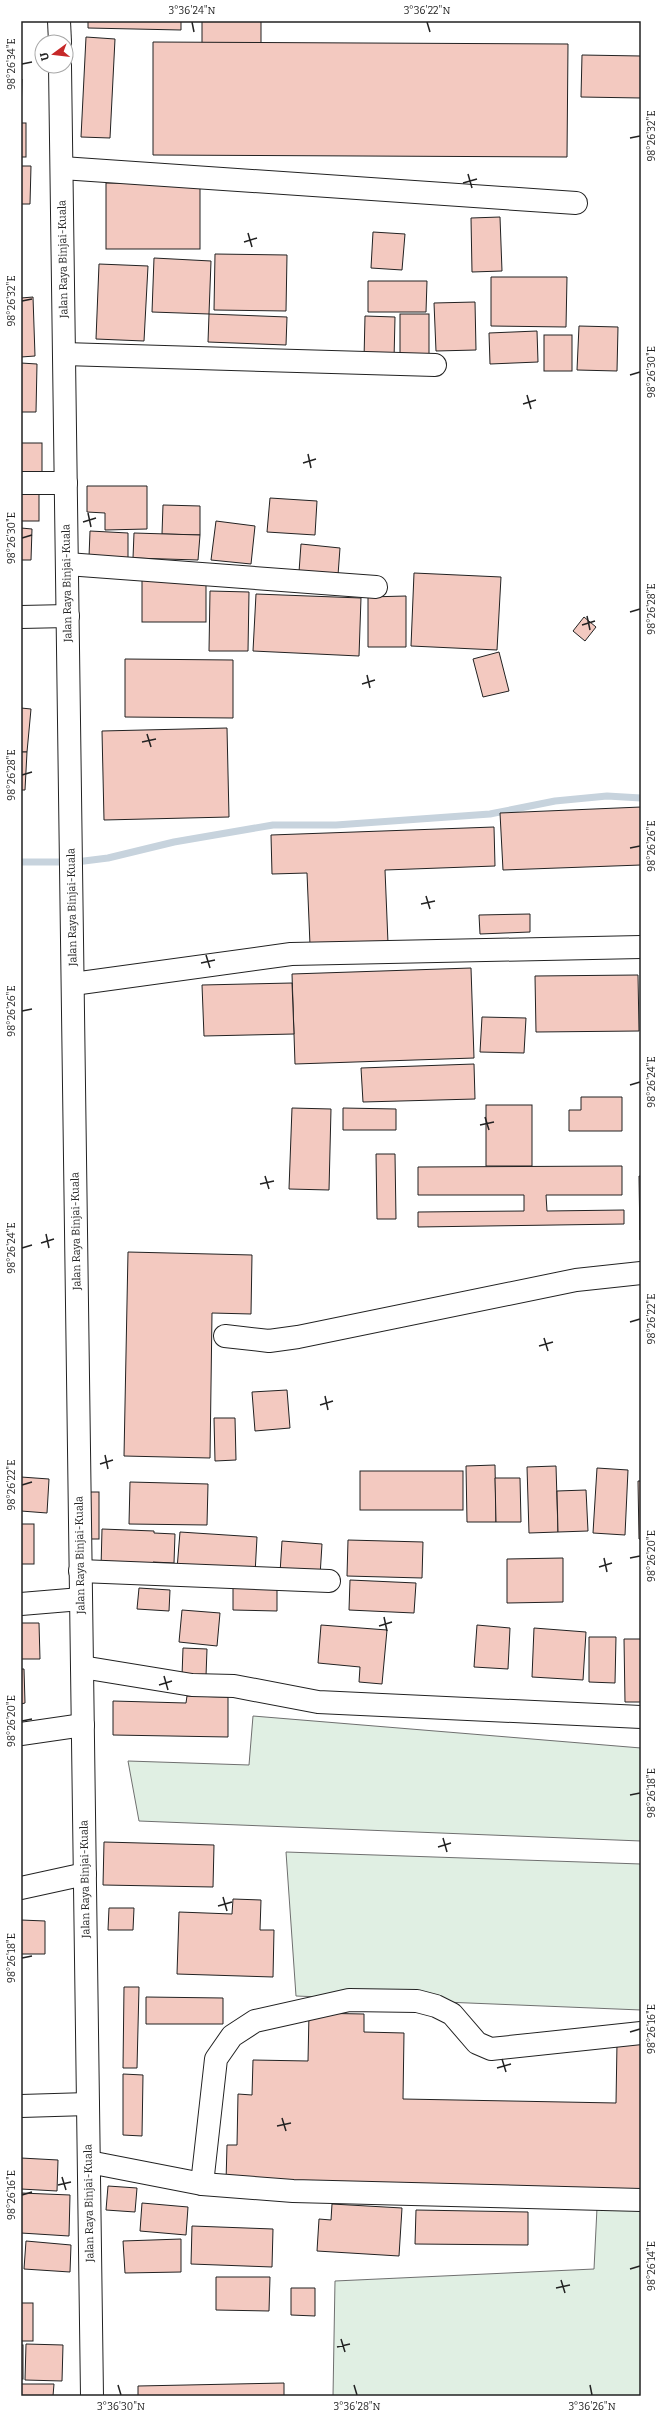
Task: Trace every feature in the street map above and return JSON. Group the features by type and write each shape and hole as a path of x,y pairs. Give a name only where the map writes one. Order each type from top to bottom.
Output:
{"street":[{"path":"59,21 60,34"},
{"name":"Jalan Raya Binjai-Kuala","path":"60,74 92,2396"},
{"path":"62,168 576,203"},
{"path":"64,354 435,365"},
{"path":"21,482 66,483"},
{"path":"67,564 376,587"},
{"path":"21,618 68,616"},
{"path":"73,984 291,954 641,947"},
{"path":"224,1336 269,1341 290,1338 576,1280 641,1273"},
{"path":"80,1571 329,1581"},
{"path":"21,1604 81,1600"},
{"path":"82,1668 192,1685 234,1686 318,1702 641,1718"},
{"path":"21,1734 83,1725"},
{"path":"21,1888 85,1874"},
{"path":"202,2184 216,2059 232,2036 255,2021 349,2000 417,2001 436,2006 452,2014 477,2043 490,2049 641,2033"},
{"path":"21,2106 88,2104"},
{"path":"89,2162 202,2184 293,2191 641,2200"}],"green space":[{"path":"253,1716 641,1748 641,1841 139,1821 128,1761 249,1765"},
{"path":"286,1852 641,1864 641,2010 296,1996"},
{"path":"641,2206 641,2396 333,2396 335,2281 594,2269 597,2208"}],"building":[{"path":"88,21 181,21 181,30 88,28"},
{"path":"202,21 261,21 261,43 202,43"},
{"path":"86,37 115,39 110,138 81,137"},
{"path":"153,42 568,44 567,157 153,155"},
{"path":"582,55 641,56 641,98 581,97"},
{"path":"21,79 22,79 21,116"},
{"path":"21,123 26,123 26,157 21,157"},
{"path":"21,166 31,166 30,204 21,204"},
{"path":"106,183 200,183 200,249 106,249"},
{"path":"500,217 502,271 472,272 471,218"},
{"path":"373,232 405,234 402,270 371,268"},
{"path":"215,254 287,255 286,311 214,310"},
{"path":"154,258 211,261 209,314 152,312"},
{"path":"99,264 148,266 144,341 96,339"},
{"path":"491,277 567,277 566,327 491,326"},
{"path":"368,281 427,281 426,312 368,312"},
{"path":"33,297 35,356 21,357 21,298"},
{"path":"475,302 476,350 436,351 434,303"},
{"path":"209,314 287,317 286,345 208,342"},
{"path":"400,314 429,314 429,360 400,360"},
{"path":"365,316 395,317 394,360 364,359"},
{"path":"579,326 618,327 617,371 577,370"},
{"path":"537,331 538,362 490,364 489,333"},
{"path":"544,335 572,335 572,371 544,371"},
{"path":"21,363 37,364 36,412 21,412"},
{"path":"21,443 42,443 42,477 21,477"},
{"path":"21,486 39,486 39,521 21,521"},
{"path":"87,486 147,486 147,529 105,530 105,513 87,512"},
{"path":"270,498 317,501 315,535 267,532"},
{"path":"163,505 200,506 200,535 162,534"},
{"path":"216,521 255,526 251,564 211,560"},
{"path":"21,528 32,529 31,560 21,560"},
{"path":"90,531 128,533 128,558 89,557"},
{"path":"134,533 200,535 198,560 133,558"},
{"path":"301,544 340,548 338,575 299,572"},
{"path":"414,573 501,577 497,650 411,646"},
{"path":"142,579 206,579 206,622 142,622"},
{"path":"210,591 249,592 248,651 209,651"},
{"path":"256,594 361,598 359,656 253,651"},
{"path":"406,596 406,647 368,647 368,597"},
{"path":"584,617 596,627 585,641 573,631"},
{"path":"499,652 509,691 483,697 473,659"},
{"path":"125,659 233,660 233,718 125,717"},
{"path":"21,708 31,709 27,752 21,752"},
{"path":"227,728 229,817 104,820 102,731"},
{"path":"21,752 27,752 25,790 21,790"},
{"path":"641,807 641,865 503,870 500,813"},
{"path":"494,827 495,866 385,870 388,943 310,945 307,873 272,874 271,835"},
{"path":"530,914 530,932 480,934 479,915"},
{"path":"471,968 474,1058 295,1064 292,974"},
{"path":"638,975 639,1031 536,1032 535,976"},
{"path":"292,983 294,1034 204,1036 202,985"},
{"path":"482,1017 526,1018 524,1053 480,1052"},
{"path":"474,1064 475,1099 363,1102 361,1068"},
{"path":"581,1097 622,1097 622,1131 569,1131 569,1110 581,1110"},
{"path":"486,1105 532,1105 532,1166 486,1166"},
{"path":"292,1108 331,1109 329,1190 289,1189"},
{"path":"343,1108 396,1109 396,1130 343,1130"},
{"path":"376,1154 395,1154 396,1219 377,1219"},
{"path":"622,1166 622,1195 546,1195 547,1211 624,1210 624,1224 418,1227 418,1212 524,1211 524,1195 418,1195 418,1167"},
{"path":"639,1176 641,1176 640,1240"},
{"path":"128,1252 252,1255 251,1314 212,1313 210,1458 124,1456"},
{"path":"287,1390 290,1428 255,1431 252,1392"},
{"path":"214,1418 235,1418 236,1460 215,1461"},
{"path":"495,1465 496,1522 467,1522 466,1466"},
{"path":"556,1466 558,1532 529,1533 527,1467"},
{"path":"597,1468 628,1470 625,1535 593,1533"},
{"path":"360,1471 463,1471 463,1510 360,1510"},
{"path":"21,1477 49,1479 47,1513 21,1511"},
{"path":"495,1478 520,1478 521,1522 496,1522"},
{"path":"638,1481 641,1481 641,1539 639,1539"},
{"path":"130,1482 208,1484 207,1525 129,1524"},
{"path":"586,1490 588,1531 558,1532 557,1491"},
{"path":"85,1492 99,1492 99,1539 85,1539"},
{"path":"21,1524 34,1524 34,1564 21,1564"},
{"path":"102,1529 154,1531 154,1533 175,1534 174,1563 153,1562 153,1569 101,1568"},
{"path":"180,1532 257,1537 255,1574 177,1569"},
{"path":"348,1540 423,1542 422,1578 347,1576"},
{"path":"282,1541 322,1544 320,1576 280,1573"},
{"path":"563,1558 563,1602 507,1603 507,1559"},
{"path":"350,1580 416,1583 414,1613 349,1610"},
{"path":"233,1581 277,1582 277,1611 233,1610"},
{"path":"139,1588 170,1590 169,1611 137,1609"},
{"path":"182,1610 220,1613 217,1646 179,1642"},
{"path":"21,1623 39,1623 40,1659 21,1659"},
{"path":"321,1625 387,1630 382,1684 359,1682 360,1667 318,1663"},
{"path":"477,1625 510,1628 508,1669 474,1667"},
{"path":"534,1628 586,1632 583,1680 532,1677"},
{"path":"589,1637 616,1637 615,1683 589,1682"},
{"path":"624,1639 641,1639 641,1702 625,1702"},
{"path":"183,1648 207,1649 206,1676 182,1676"},
{"path":"21,1669 24,1669 25,1703 21,1704"},
{"path":"187,1696 228,1697 228,1737 113,1735 113,1701 186,1703"},
{"path":"104,1842 214,1845 213,1887 103,1885"},
{"path":"233,1899 261,1900 260,1930 274,1930 273,1977 177,1974 179,1912 232,1914"},
{"path":"109,1908 134,1908 133,1930 108,1930"},
{"path":"21,1920 45,1921 45,1954 21,1954"},
{"path":"124,1987 139,1987 137,2068 123,2068"},
{"path":"146,1997 223,1998 223,2024 146,2024"},
{"path":"309,2013 364,2014 364,2032 404,2033 403,2099 616,2103 617,2043 641,2043 641,2190 226,2182 227,2145 237,2145 238,2094 252,2095 253,2060 308,2061"},
{"path":"123,2074 143,2075 142,2136 123,2135"},
{"path":"21,2158 58,2160 57,2191 21,2189"},
{"path":"108,2186 137,2188 135,2212 106,2210"},
{"path":"21,2193 70,2195 69,2236 21,2233"},
{"path":"142,2203 188,2207 186,2235 140,2231"},
{"path":"332,2204 402,2208 399,2256 317,2251 319,2219 331,2220"},
{"path":"416,2210 528,2212 528,2245 415,2244"},
{"path":"192,2226 273,2229 272,2267 191,2264"},
{"path":"181,2239 181,2272 125,2273 123,2241"},
{"path":"26,2241 71,2245 70,2272 24,2269"},
{"path":"216,2277 270,2277 269,2311 216,2310"},
{"path":"291,2288 315,2288 315,2316 291,2315"},
{"path":"21,2303 33,2303 33,2341 21,2341"},
{"path":"26,2344 63,2345 62,2381 25,2380"},
{"path":"21,2345 23,2345 23,2379 21,2379"},
{"path":"284,2383 284,2396 138,2396 138,2386"},
{"path":"21,2384 54,2384 53,2396 21,2396"}],"waterway":[{"path":"21,862 76,862 108,858 174,842 273,825 336,825 490,814 555,801 607,796 641,798"}]}
